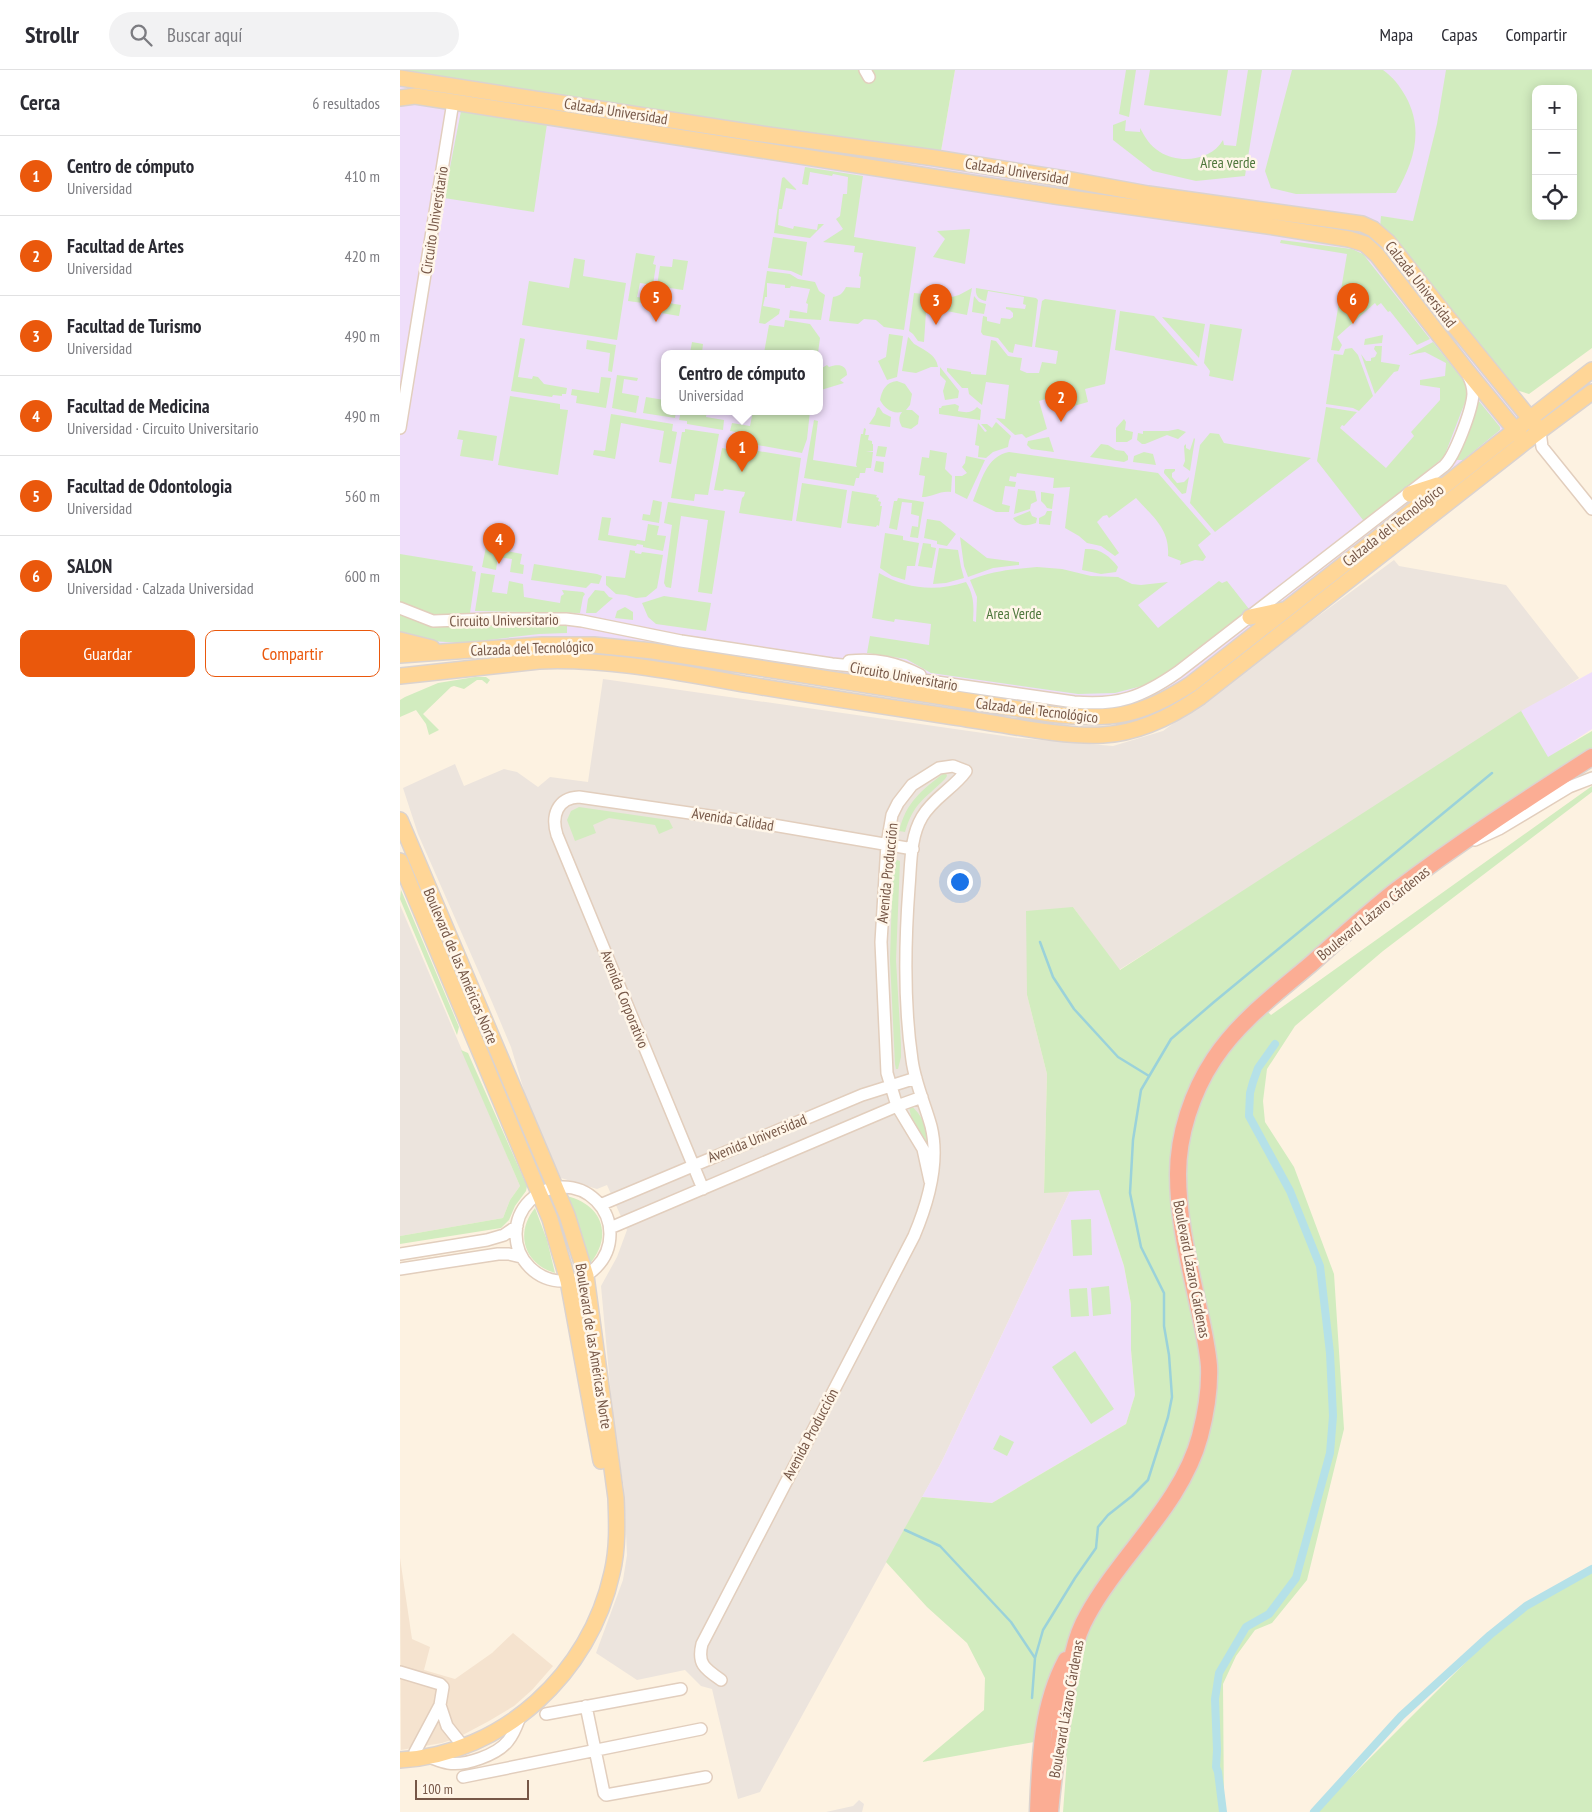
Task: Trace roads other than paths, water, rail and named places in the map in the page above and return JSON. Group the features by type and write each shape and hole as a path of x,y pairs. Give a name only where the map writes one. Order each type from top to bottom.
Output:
{"highway":[{"name":"Boulevard Lázaro Cárdenas","path":"1050,1812 1070,1668 1077,1638 1085,1618 1097,1598 1163,1509 1191,1461 1199,1439 1209,1394 1209,1366 1206,1341 1179,1218 1178,1193 1181,1140 1198,1087 1214,1059 1233,1034 1255,1011 1391,895 1592,757"},
{"path":"1038,1812 1041,1750 1048,1706 1060,1670 1077,1638"}],"main road":[{"name":"Calzada Universidad","path":"400,78 935,158 1148,194 1362,224 1377,232 1388,242 1540,431"},
{"name":"Calzada Universidad","path":"400,98 415,96 1068,198 1349,239 1365,244 1377,255 1516,436"},
{"path":"658,134 665,119"},
{"path":"980,184 1003,182 1122,198 1148,194"},
{"name":"Calzada del Tecnológico","path":"400,676 562,660 614,663 1036,729 1082,734 1119,733 1172,715 1200,697 1490,471 1530,419 1592,370"},
{"path":"1556,419 1549,417 1550,412 1585,384 1592,376"},
{"name":"Calzada del Tecnológico","path":"400,655 542,645 588,644 622,647 1050,714 1100,718 1119,716 1137,712 1170,697 1198,679 1447,483 1516,436 1540,431 1592,392"},
{"path":"1410,494 1447,483"},
{"path":"1402,517 1412,530"},
{"path":"1250,617 1287,609"},
{"path":"400,640 451,652"},
{"path":"400,688 443,672"},
{"name":"Boulevard de las Américas Norte","path":"400,820 567,1215 586,1276 616,1498 618,1526 615,1557 607,1594 598,1618 586,1642 557,1683 540,1701 520,1717 496,1732 467,1746 415,1754"},
{"name":"Boulevard de las Américas Norte","path":"400,862 488,1074 540,1193 560,1250 568,1281 607,1502 609,1533 604,1575 596,1601 582,1632 559,1668 544,1686 510,1714 489,1727 459,1740 400,1760"},
{"path":"488,1074 503,1067"}],"street":[{"name":"Circuito Universitario","path":"400,428 403,387 453,102"},
{"path":"1229,221 1231,205"},
{"name":"Circuito Universitario","path":"400,608 433,621 490,619 582,620 681,641 832,664 873,668 930,681 1074,702 1116,701 1143,694 1178,672 1410,494 1450,461 1455,452 1473,396 1472,382 1467,371"},
{"path":"1540,431 1542,447"},
{"path":"1516,436 1542,447 1592,509"},
{"name":"Avenida Producción","path":"721,1680 702,1664 699,1655 702,1644 914,1236 923,1213 930,1181 934,1149 931,1127 912,1060 907,977 908,901 913,848 918,826 926,810 959,781 966,771 953,766 939,768 912,785 892,814 886,844 880,942 886,1054 890,1085 897,1106 923,1149 930,1181"},
{"path":"1460,846 1492,833 1569,787 1592,778"},
{"name":"Avenida Calidad","path":"557,808 566,800 579,796 913,848"},
{"name":"Avenida Corporativo","path":"557,808 554,820 557,835 703,1189"},
{"name":"Avenida Universidad","path":"600,1205 693,1164 862,1095 916,1078"},
{"name":"Avenida Universidad","path":"610,1228 897,1106 922,1098"},
{"path":"555,1188 580,1190 594,1198 608,1220 610,1228 608,1251 599,1265 586,1276 568,1281 557,1281 536,1273 521,1257 516,1242 517,1226 525,1207 540,1193 555,1188"},
{"path":"400,1254 487,1240 504,1235 517,1226"},
{"path":"400,1269 498,1254 521,1257"},
{"path":"400,1672 440,1684 444,1690 440,1705 415,1754 448,1763 470,1762 502,1748 508,1742 520,1717"},
{"path":"546,1714 681,1688"},
{"path":"440,1705 446,1726 459,1740"},
{"path":"586,1706 604,1793 606,1795 706,1777"},
{"path":"463,1777 701,1729"},
{"path":"493,1753 497,1770"}],"waterway":[{"path":"1032,1698 1035,1658 1043,1630 1096,1548 1098,1527 1108,1515 1132,1496 1148,1480 1168,1417 1172,1397 1169,1355 1164,1326 1164,1293 1141,1247 1130,1193 1133,1140 1141,1090 1171,1039 1492,773"},
{"path":"1040,942 1053,977 1074,1009 1118,1057 1149,1076"},
{"path":"1223,1812 1216,1767 1215,1699 1219,1673 1246,1627 1269,1614 1296,1578 1330,1453 1333,1416 1330,1353 1320,1266 1290,1191 1249,1116 1250,1093 1258,1068 1275,1044"},
{"path":"905,1530 940,1546 1011,1622 1035,1658"},
{"path":"1314,1812 1401,1716 1490,1635 1526,1606 1592,1569"}],"place":[{"name":"Facultad de Odontologia","path":"656,322"},
{"name":"SALON","path":"1353,324"},
{"name":"Facultad de Turismo","path":"936,325"},
{"name":"Facultad de Artes","path":"1061,422"},
{"name":"Centro de cómputo","path":"742,472"},
{"name":"Facultad de Medicina","path":"499,564"}],"park label":[{"name":"Area verde","path":"1228,162"},
{"name":"Area Verde","path":"1014,613"}]}
